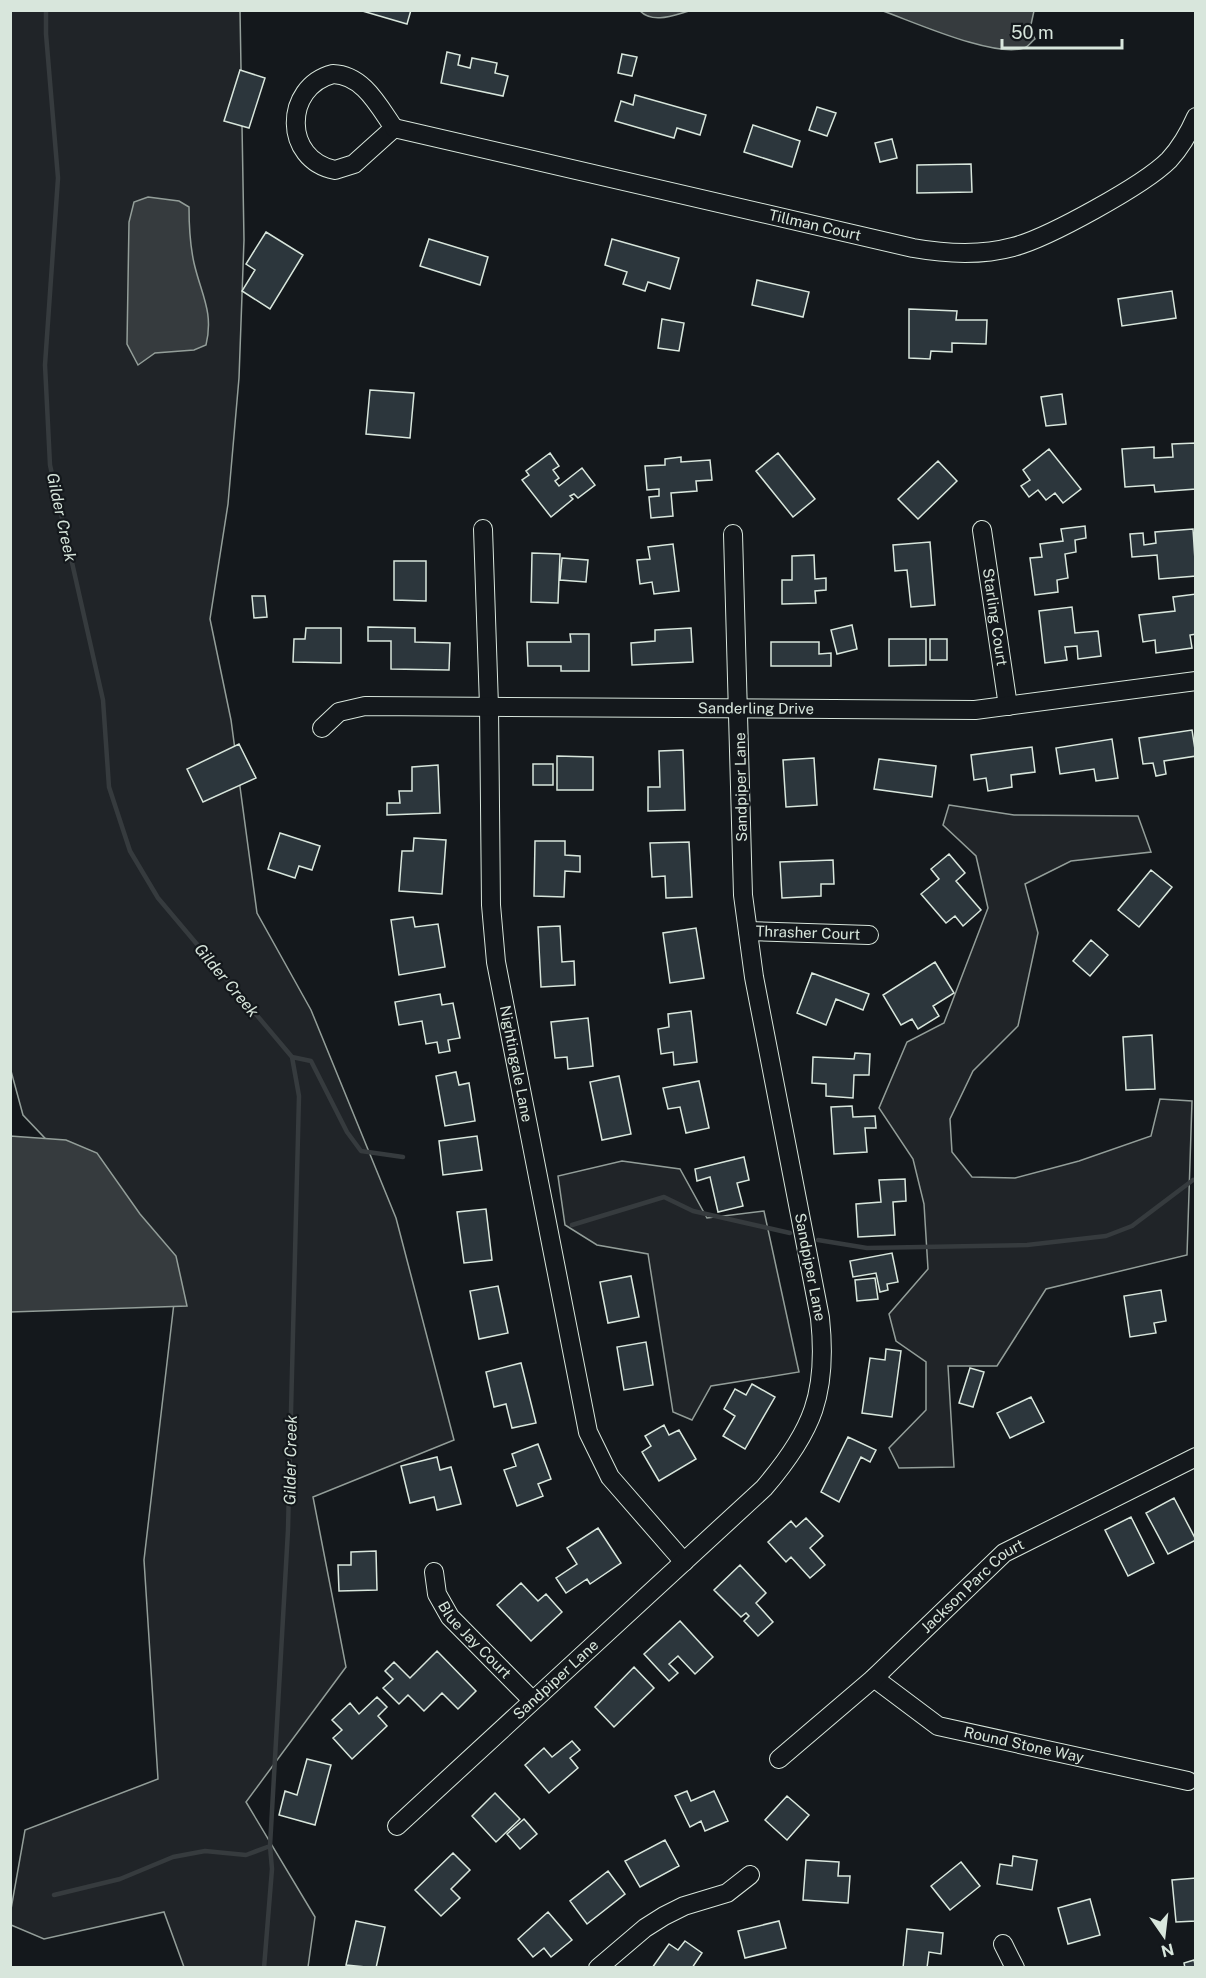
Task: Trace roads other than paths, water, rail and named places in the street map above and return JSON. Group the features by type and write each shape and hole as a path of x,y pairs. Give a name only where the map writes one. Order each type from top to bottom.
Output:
{"street":[{"path":"340,75 354,79 363,87 394,128 354,164 335,170 313,160 304,150 294,122 296,108 302,95 324,76 340,75"},
{"name":"Tillman Court","path":"394,128 913,248 965,254 988,252 1030,242 1140,183 1176,153 1196,117"},
{"name":"Nightingale Lane","path":"483,530 489,706 491,905 496,962 583,1415 595,1450 610,1477 684,1562"},
{"name":"Starling Court","path":"982,530 1008,706"},
{"name":"Sandpiper Lane","path":"397,1826 764,1488 784,1464 810,1420 823,1374 820,1318 754,977 748,931 742,867 740,708 733,534"},
{"name":"Sanderling Drive","path":"322,728 339,712 365,706 944,710 1008,706 1196,681"},
{"name":"Thrasher Court","path":"748,931 868,934"},
{"name":"Jackson Parc Court","path":"779,1759 874,1678 1004,1553 1196,1457"},
{"name":"Blue Jay Court","path":"434,1572 437,1594 450,1617 532,1700"},
{"name":"Round Stone Way","path":"874,1678 938,1726 1188,1781"},
{"path":"598,1968 645,1928 664,1916 684,1906 727,1893 750,1875"},
{"path":"1003,1944 1015,1968"}],"waterway":[{"name":"Gilder Creek","path":"46,10 58,178 45,365 50,465 103,700 109,787 130,851 158,898 292,1057 299,1096 288,1530 270,1846 272,1869 264,1968"},
{"path":"292,1057 311,1061 347,1132 361,1151 403,1157"},
{"path":"818,1240 867,1248 1027,1245 1106,1236 1132,1226 1193,1180"},
{"path":"572,1225 664,1197 693,1211 790,1233"},
{"path":"54,1895 120,1879 173,1857 205,1851 246,1855 270,1846"}]}
